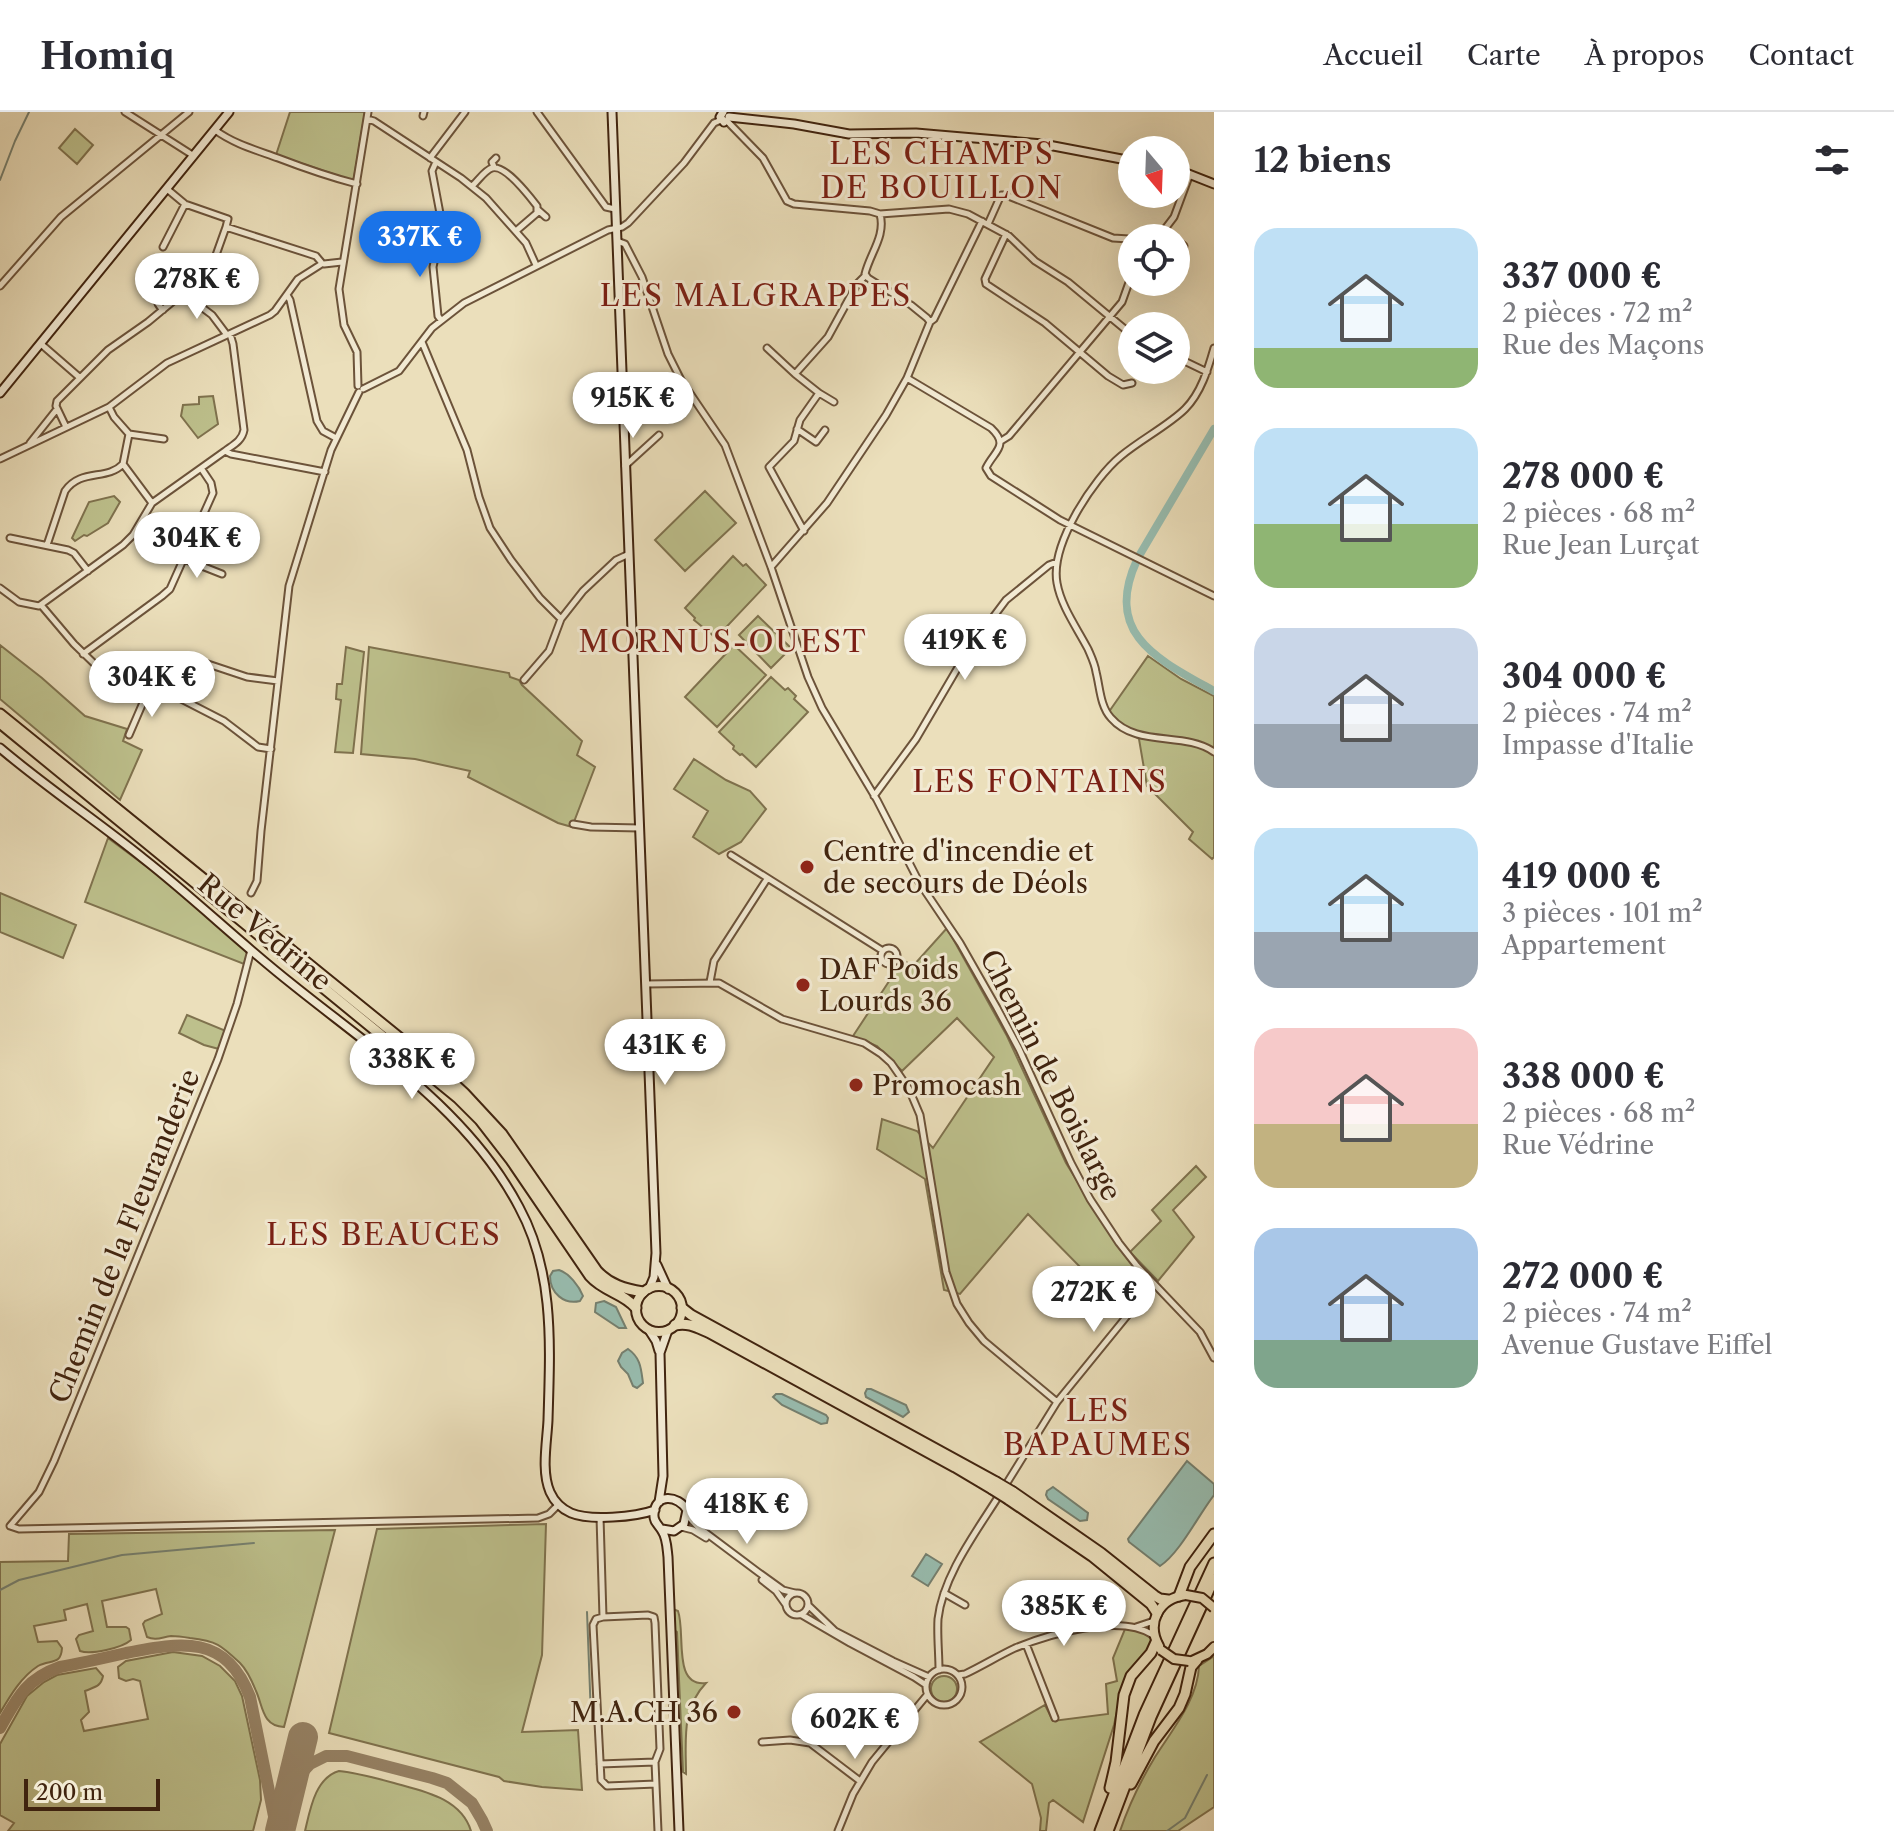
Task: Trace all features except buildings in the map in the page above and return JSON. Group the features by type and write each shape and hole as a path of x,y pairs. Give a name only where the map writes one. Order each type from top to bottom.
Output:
{"highway":[{"path":"0,712 456,1085 502,1134 597,1271 619,1287 646,1290"},
{"path":"0,723 458,1098 480,1120 511,1160 590,1276 602,1288 629,1300 636,1308"},
{"path":"682,1308 864,1408 1010,1495 1101,1553 1155,1596 1168,1600"},
{"path":"672,1327 691,1324 710,1333 994,1486"},
{"path":"1010,1495 1151,1604 1155,1617"},
{"path":"1182,1595 1190,1567 1214,1534"},
{"path":"1103,1829 1144,1715 1214,1563"},
{"path":"1103,1829 1116,1807 1151,1717 1214,1579"},
{"path":"1103,1829 1102,1816 1116,1762 1124,1695 1131,1676 1157,1642"},
{"path":"1116,1807 1154,1741 1179,1708 1193,1660"}],"main road":[{"path":"0,393 229,112"},
{"path":"612,112 656,1262 654,1277 636,1308 641,1324 655,1338 660,1353 663,1476 655,1522"},
{"path":"723,115 849,134 916,133 1043,144 1118,158"},
{"path":"1190,174 1214,184"},
{"name":"Rue Védrine","path":"0,748 146,860 251,950 383,1056 441,1107 482,1149 521,1209 538,1255 549,1309 551,1340 546,1472 548,1487 559,1504"},
{"path":"656,1262 668,1289"},
{"path":"646,1290 668,1289 678,1297 682,1308 660,1353"},
{"path":"649,1330 655,1332 672,1327"},
{"path":"663,1476 687,1513 668,1557"},
{"path":"628,1516 657,1506 664,1499 677,1500"},
{"path":"559,1504 574,1514 628,1516 655,1522 662,1529 668,1557 679,1831"},
{"path":"662,1529 678,1529"},
{"path":"1214,1609 1202,1598 1182,1595 1168,1600 1155,1617 1157,1642 1174,1659 1193,1660 1214,1647"}],"street":[{"path":"125,112 194,156"},
{"path":"0,286 61,217 189,112"},
{"path":"441,320 433,267 442,221 432,171 433,160 465,112"},
{"path":"537,112 606,207 615,209"},
{"path":"360,389 399,371 432,328 474,297 628,223 684,163 723,115 763,158 787,201 880,214 949,209 968,214 1006,234 1035,261 1068,282 1118,324"},
{"path":"368,116 486,198 526,243 536,265"},
{"path":"251,893 257,881 289,586 336,438 360,389 356,350 344,325 339,289 368,116"},
{"path":"215,130 242,145 357,184"},
{"path":"494,167 492,162 496,158"},
{"path":"472,186 490,169 499,168 520,185 546,217"},
{"path":"66,427 56,402 108,350 184,294 213,260 228,219 185,204 167,189"},
{"path":"771,567 827,503 877,430 907,378 930,322 1001,195 1118,238"},
{"path":"163,247 185,204"},
{"path":"516,231 538,210"},
{"path":"880,214 882,228 865,269 866,275 911,305 930,322"},
{"path":"226,227 316,256 322,263"},
{"path":"1006,234 985,279 986,284 1045,323 1118,382"},
{"name":"Chemin de Boislarge","path":"617,241 625,244 642,277 662,339 681,380 725,445 822,708 874,796 919,882 960,943 1010,1031 1084,1189 1124,1250 1200,1332 1214,1358"},
{"path":"0,459 109,407 167,363 273,313 298,279 322,263 342,262"},
{"path":"795,374 828,337 857,284 866,275"},
{"path":"163,310 156,296 160,284 166,279"},
{"path":"39,606 123,545 133,535 152,503 243,436 233,344 212,315 184,294"},
{"path":"287,295 317,421 323,431 336,438"},
{"path":"1001,441 1009,436 1080,353 1124,296"},
{"path":"422,342 467,450 490,528 540,598 561,619"},
{"path":"41,344 79,377"},
{"path":"767,348 795,374 834,402"},
{"path":"1214,348 1207,372 1186,408 1120,457 1097,479 1070,525 1057,562 1056,582 1090,653 1102,701 1112,719 1128,730 1149,737 1201,745 1214,752"},
{"path":"1190,364 1207,372"},
{"path":"907,378 991,428 999,436 1000,447 988,463 987,471 991,476 1070,525 1214,596"},
{"path":"804,531 769,467 794,441 800,420 819,393"},
{"path":"109,407 129,434 164,439"},
{"path":"28,445 57,409"},
{"path":"797,429 816,442 825,430"},
{"path":"47,545 70,483 77,478 114,471 123,464 129,434"},
{"path":"625,466 659,435"},
{"path":"225,451 325,472"},
{"path":"123,464 152,503"},
{"path":"83,654 165,594 172,585 213,493 211,483 201,468"},
{"path":"10,538 68,550 88,571"},
{"path":"524,680 549,651 561,619 587,586 616,560 629,554"},
{"path":"184,559 222,574"},
{"path":"874,796 916,739 967,652 1006,600 1057,562"},
{"path":"0,588 19,602 39,606 108,677 148,691"},
{"path":"129,735 148,691 181,665 196,660 240,675 278,681"},
{"path":"156,686 224,721 258,747 271,749"},
{"path":"573,824 640,828"},
{"path":"731,855 883,951"},
{"path":"710,982 714,961 767,879"},
{"name":"Chemin de la Fleuranderie","path":"251,950 222,1049 54,1461 39,1492 10,1526 19,1529 538,1518 549,1514 559,1504"},
{"path":"646,984 722,984 782,1019 864,1043 886,1057 913,1094 922,1121 946,1272 957,1304 984,1341 1057,1402"},
{"path":"939,1670 938,1622 949,1580 1057,1402 1153,1284"},
{"path":"687,1513 698,1527 768,1580 783,1590 806,1597 809,1606 835,1631 929,1677"},
{"path":"600,1516 603,1617"},
{"path":"678,1529 700,1534 746,1568 776,1591 791,1614 815,1620 926,1685"},
{"path":"786,1605 789,1596 795,1593"},
{"path":"944,1593 965,1605"},
{"path":"802,1615 809,1606"},
{"path":"656,1784 607,1786 601,1780 593,1625 596,1619 654,1617 660,1749 655,1762 656,1784 658,1831"},
{"path":"958,1675 1053,1635 1110,1626 1136,1627 1155,1617"},
{"path":"1136,1627 1157,1642"},
{"path":"1026,1644 1055,1718"},
{"path":"939,1648 947,1670"},
{"path":"962,1684 977,1668"},
{"path":"939,1670 958,1675 962,1684 961,1694 955,1702 946,1706 935,1703 927,1695 929,1677 939,1670"},
{"path":"838,1831 860,1781 880,1751 927,1695"},
{"path":"912,1715 935,1703"},
{"path":"762,1742 807,1742 860,1781"},
{"path":"600,1764 655,1762"}],"green space":[{"path":"290,112 365,112 354,178 351,180 276,155"},
{"path":"75,129 93,145 77,164 59,148"},
{"path":"213,396 218,424 198,438 181,416 183,405 199,404 199,397"},
{"path":"705,491 736,523 685,571 655,540"},
{"path":"114,496 120,502 108,523 75,541 72,538 89,502"},
{"path":"733,556 743,566 746,564 766,585 716,638 685,608"},
{"path":"758,616 791,648 771,668 739,635"},
{"path":"0,645 85,716 127,729 123,741 142,750 120,800 0,699"},
{"path":"734,645 766,675 717,727 685,697"},
{"path":"346,647 364,652 353,753 335,752 341,700 336,699 337,684 342,684"},
{"path":"369,647 509,673 510,677 519,680 582,741 577,755 595,767 572,827 558,823 468,777 470,771 415,759 361,754"},
{"path":"1148,656 1181,679 1214,696 1212,859 1189,839 1193,832 1147,786 1139,739 1106,716"},
{"path":"771,677 785,690 788,688 796,696 794,699 808,712 756,767 733,749 734,746 719,732"},
{"path":"694,759 750,791 766,809 741,842 719,854 693,837 708,811 674,789"},
{"path":"108,838 166,881 248,951 244,964 85,902"},
{"path":"0,893 76,925 63,958 0,932"},
{"path":"947,928 1007,1036 1066,1163 1098,1215 1144,1277 1133,1291 1123,1292 1107,1280 1102,1281 1090,1269 1086,1273 1028,1214 960,1294 944,1290 925,1179 877,1149 882,1119 917,1131 933,1148 994,1057 957,1018 902,1071 877,1046 853,1036 903,960 913,966"},
{"path":"187,1015 226,1031 219,1049 179,1033"},
{"path":"1196,1166 1206,1177 1173,1210 1194,1237 1158,1281 1130,1252 1161,1221 1152,1210"},
{"path":"546,1524 542,1655 522,1732 578,1730 582,1790 504,1781 499,1777 329,1733 377,1529"},
{"path":"335,1530 284,1727 267,1719 247,1672 223,1648 199,1639 147,1637 143,1624 162,1614 156,1589 102,1601 107,1627 129,1629 131,1640 114,1648 80,1651 76,1639 93,1631 87,1604 64,1610 66,1620 34,1626 38,1642 57,1641 62,1648 60,1657 38,1666 26,1676 0,1713 0,1562 68,1561 69,1534"},
{"path":"673,1609 678,1611 682,1657 688,1677 695,1682 706,1683 692,1704 689,1715 686,1774 683,1772 677,1632 673,1629"},
{"path":"1125,1629 1144,1633 1152,1641 1120,1698 1083,1822 1053,1800 1049,1803 1046,1831 1040,1831 1041,1818 1032,1784 980,1742 1045,1705 1053,1721 1108,1714 1106,1684 1117,1681 1113,1658"},
{"path":"173,1652 202,1656 220,1666 235,1681 242,1696 260,1780 261,1800 253,1831 8,1831 14,1823 0,1815 0,1744 27,1696 57,1675 96,1668 103,1676 99,1685 85,1691 89,1712 81,1720 84,1731 148,1719 140,1681 119,1678 118,1667 126,1661"},
{"path":"1214,1656 1214,1807 1178,1831 1120,1831 1145,1775 1189,1702 1199,1666"},
{"path":"944,1676 953,1680 957,1689 953,1698 944,1702 935,1698 931,1689 935,1680"},
{"path":"339,1771 380,1779 440,1798 459,1811 471,1831 305,1831 319,1788 324,1780"}],"water":[{"path":"559,1270 576,1284 583,1296 580,1301 563,1299 552,1288 550,1276 553,1271"},
{"path":"604,1301 616,1307 626,1328 619,1328 595,1312 596,1303"},
{"path":"628,1349 636,1356 641,1368 643,1383 637,1388 618,1361"},
{"path":"867,1389 906,1405 909,1412 903,1417 866,1397"},
{"path":"776,1394 826,1415 827,1423 821,1424 782,1405 773,1397"},
{"path":"1187,1461 1214,1484 1214,1495 1182,1543 1160,1566 1128,1539"},
{"path":"1053,1487 1088,1513 1087,1520 1080,1521 1048,1499 1047,1491"},
{"path":"926,1554 942,1564 928,1586 912,1576"}],"waterway":[{"path":"0,180 29,112"},
{"path":"1139,556 1214,429"},
{"path":"1137,560 1128,586 1127,607 1131,626 1156,655 1214,691"},
{"path":"0,1590 19,1580 122,1555 254,1543"},
{"path":"587,1612 590,1719"},
{"path":"1167,1831 1185,1818 1207,1775"}],"taxiway":[{"path":"0,1728 17,1699 31,1684 60,1667 166,1646 184,1645 215,1652 240,1677 250,1697 277,1831"},
{"path":"289,1794 296,1779 310,1764 326,1756 347,1756 447,1783 472,1803 487,1831"}],"runway":[{"path":"280,1831 303,1737"}],"place":[{"name":"Centre d'incendie et de secours de Déols","path":"807,867"},
{"name":"DAF Poids Lourds 36","path":"803,985"},
{"name":"Promocash","path":"856,1085"},
{"name":"M.A.CH 36","path":"734,1712"}],"district":[{"name":"LES CHAMPS DE BOUILLON","path":"942,170"},
{"name":"LES MALGRAPPES","path":"756,295"},
{"name":"MORNUS-OUEST","path":"723,641"},
{"name":"LES FONTAINS","path":"1040,781"},
{"name":"LES BEAUCES","path":"384,1234"},
{"name":"LES BAPAUMES","path":"1098,1427"}]}
